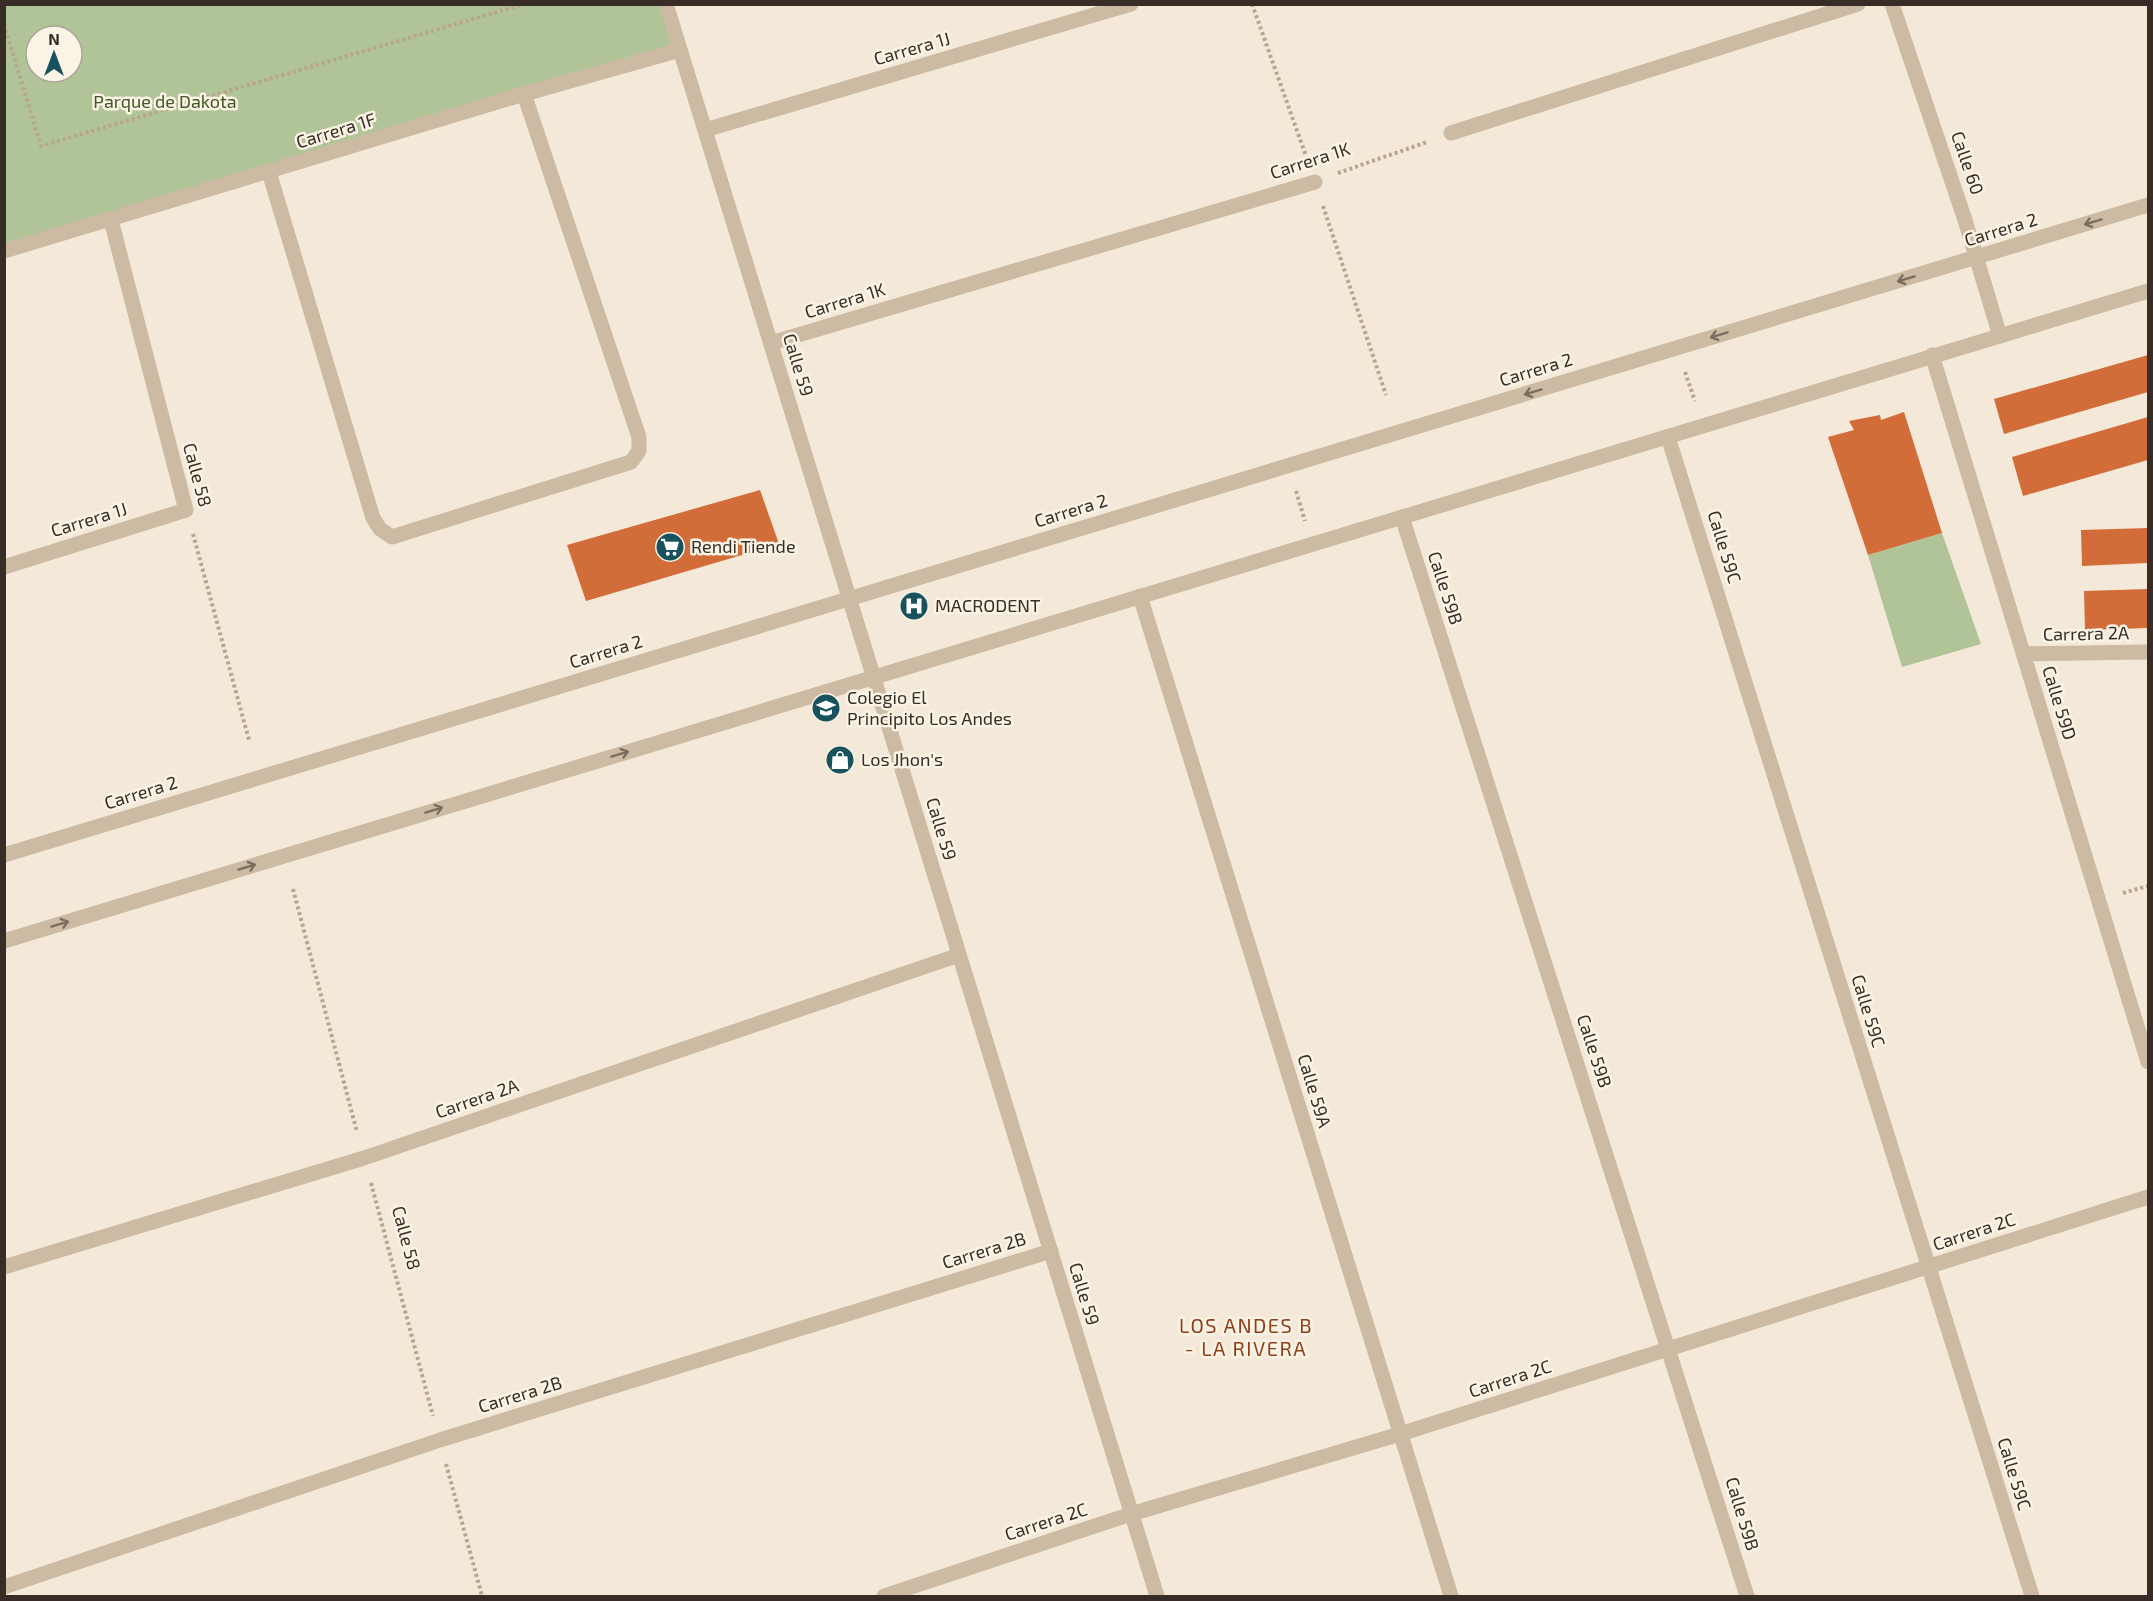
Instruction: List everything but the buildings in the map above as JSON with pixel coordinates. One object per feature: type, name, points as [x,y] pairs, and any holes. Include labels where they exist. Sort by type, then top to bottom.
[{"type":"street","name":"Calle 59","points":[[666,4],[1157,1596]]},
{"type":"street","name":"Carrera 1J","points":[[705,130],[1131,4]]},
{"type":"street","points":[[1452,133],[1858,4]]},
{"type":"street","name":"Calle 60","points":[[1892,4],[1977,257],[2000,336]]},
{"type":"street","name":"Carrera 1F","points":[[4,251],[524,94],[680,50]]},
{"type":"street","points":[[269,172],[373,518],[380,529],[392,537],[403,534],[631,462],[639,451],[639,437],[524,94]]},
{"type":"street","name":"Carrera 1K","points":[[771,343],[1315,182]]},
{"type":"street","name":"Carrera 2","points":[[4,855],[2148,206]]},
{"type":"street","name":"Calle 58","points":[[111,220],[186,510]]},
{"type":"street","points":[[4,940],[2148,291]]},
{"type":"street","name":"Calle 59D","points":[[1932,355],[2148,1062]]},
{"type":"street","name":"Calle 59C","points":[[1668,436],[2032,1596]]},
{"type":"street","name":"Carrera 1J","points":[[4,567],[186,510]]},
{"type":"street","name":"Calle 59B","points":[[1402,517],[1747,1596]]},
{"type":"street","name":"Calle 59A","points":[[1140,596],[1450,1596]]},
{"type":"street","name":"Carrera 2A","points":[[2023,654],[2148,652]]},
{"type":"street","name":"Carrera 2A","points":[[4,1268],[364,1158],[959,956]]},
{"type":"street","name":"Carrera 2C","points":[[884,1596],[1131,1514],[1400,1434],[2148,1197]]},
{"type":"street","name":"Carrera 2B","points":[[4,1587],[440,1440],[1051,1251]]},
{"type":"path","points":[[4,24],[40,146],[524,4]]},
{"type":"path","name":"Carrera 1K","points":[[1315,182],[1452,133]]},
{"type":"path","name":"Calle 58","points":[[186,510],[249,740]]},
{"type":"path","name":"Calle 58","points":[[293,889],[482,1596]]},
{"type":"green space","name":"Parque de Dakota","points":[[5,5],[666,5],[680,50],[5,251]]},
{"type":"green space","points":[[1942,533],[1981,644],[1902,667],[1868,555]]},
{"type":"place","name":"Rendi Tiende","points":[[670,547]]},
{"type":"place","name":"MACRODENT","points":[[914,606]]},
{"type":"place","name":"Colegio El Principito Los Andes","points":[[826,708]]},
{"type":"place","name":"Los Jhon's","points":[[840,760]]},
{"type":"district","name":"LOS ANDES B - LA RIVERA","points":[[1246,1338]]}]
